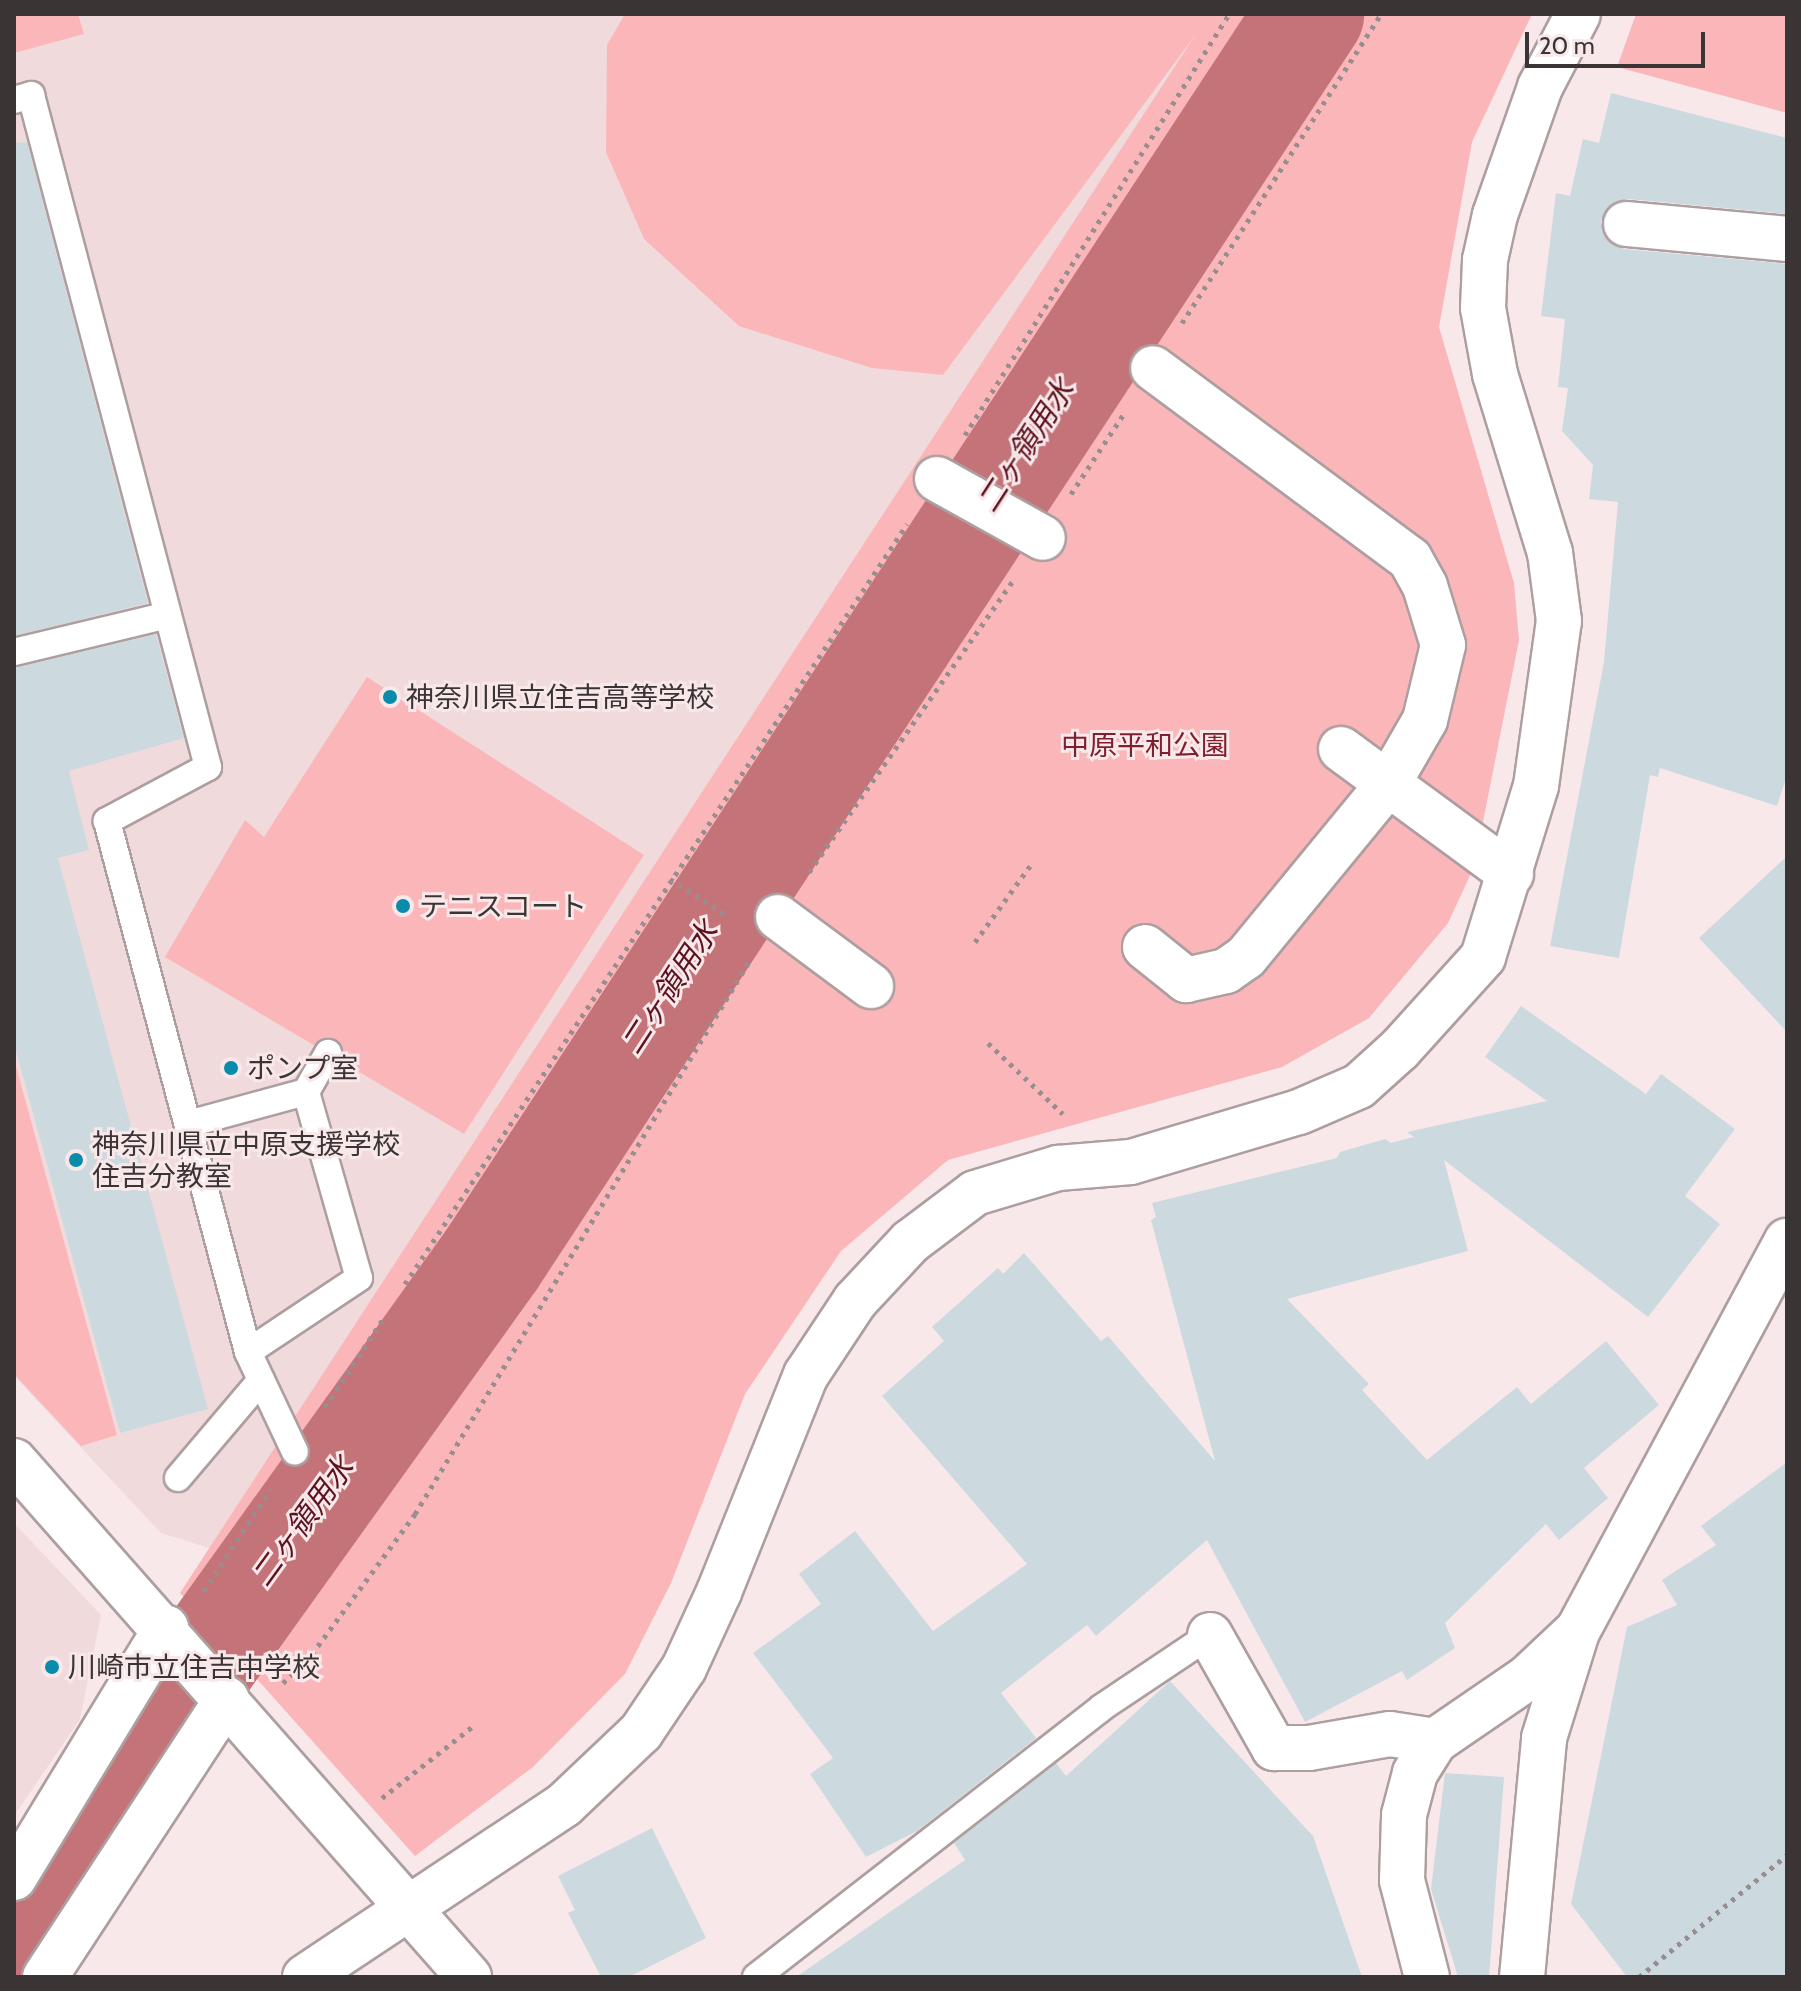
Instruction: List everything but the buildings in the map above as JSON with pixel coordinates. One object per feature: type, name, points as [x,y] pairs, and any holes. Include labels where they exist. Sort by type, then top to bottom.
[{"type":"street","points":[[305,1977],[565,1804],[641,1732],[684,1668],[806,1375],[855,1301],[910,1242],[975,1193],[1058,1168],[1115,1164],[1299,1112],[1359,1086],[1400,1049],[1483,957],[1536,786],[1559,621],[1550,553],[1495,374],[1483,308],[1485,260],[1495,215],[1540,87],[1578,14]]},
{"type":"street","points":[[1626,224],[1787,239]]},
{"type":"street","points":[[1145,947],[1186,980],[1226,971],[1246,957],[1388,784],[1425,720],[1440,671],[1443,645],[1425,586],[1410,559],[1381,533],[1153,368]]},
{"type":"street","points":[[937,479],[1043,538]]},
{"type":"street","points":[[1341,749],[1511,874]]},
{"type":"street","points":[[771,928],[871,986]]},
{"type":"street","points":[[1522,1977],[1544,1738],[1577,1632],[1787,1241]]},
{"type":"street","points":[[14,1461],[171,1633],[469,1977]]},
{"type":"street","points":[[1427,1977],[1403,1867],[1408,1801],[1415,1773],[1435,1741],[1527,1678],[1577,1632]]},
{"type":"street","points":[[14,1878],[171,1633]]},
{"type":"street","points":[[1210,1635],[1274,1748],[1309,1748],[1390,1734],[1435,1741]]},
{"type":"street","points":[[45,1977],[224,1694]]},
{"type":"lane","points":[[14,100],[31,95],[208,767],[107,821],[248,1352],[295,1452]]},
{"type":"lane","points":[[14,652],[168,615]]},
{"type":"lane","points":[[248,1352],[359,1278],[306,1092],[328,1053]]},
{"type":"lane","points":[[188,1124],[306,1092]]},
{"type":"lane","points":[[178,1478],[261,1380]]},
{"type":"lane","points":[[756,1977],[1101,1708],[1210,1635]]},
{"type":"path","points":[[400,1292],[937,479],[1229,14]]},
{"type":"path","points":[[273,1692],[306,1662],[415,1514],[771,928],[1043,538],[1381,14]]},
{"type":"path","points":[[975,942],[1030,866]]},
{"type":"path","points":[[670,879],[771,928]]},
{"type":"path","points":[[988,1043],[1115,1164]]},
{"type":"path","points":[[171,1633],[199,1599],[391,1306]]},
{"type":"path","points":[[342,1830],[472,1727]]},
{"type":"path","points":[[1639,1977],[1787,1855]]},
{"type":"shaded area","name":"神奈川県立住吉高等学校","points":[[14,14],[1207,18],[212,1549],[161,1533],[14,1376]]},
{"type":"shaded area","name":"川崎市立住吉中学校","points":[[14,1523],[101,1615],[80,1719],[14,1816]]},
{"type":"green space","points":[[14,14],[78,14],[84,34],[14,53]]},
{"type":"green space","name":"中原平和公園","points":[[625,14],[1532,14],[1472,142],[1439,327],[1514,583],[1519,640],[1474,867],[1448,923],[1369,1018],[1282,1067],[948,1160],[841,1251],[745,1394],[671,1583],[625,1674],[533,1767],[415,1856],[180,1593],[1196,34],[943,375],[872,368],[739,326],[644,239],[606,152],[607,45]]},
{"type":"green space","points":[[1636,14],[1787,14],[1787,113],[1617,67]]},
{"type":"green space","name":"テニスコート","points":[[367,677],[644,855],[464,1134],[165,957],[245,820],[264,837]]},
{"type":"green space","points":[[14,1059],[117,1435],[81,1446],[14,1374]]},
{"type":"waterway","name":"二ヶ領用水","points":[[14,1950],[129,1765],[492,1259],[1310,14]]},
{"type":"place","name":"神奈川県立住吉高等学校","points":[[390,697]]},
{"type":"place","name":"テニスコート","points":[[403,906]]},
{"type":"place","name":"ポンプ室","points":[[231,1068]]},
{"type":"place","name":"神奈川県立中原支援学校 住吉分教室","points":[[76,1160]]},
{"type":"place","name":"川崎市立住吉中学校","points":[[52,1667]]}]
